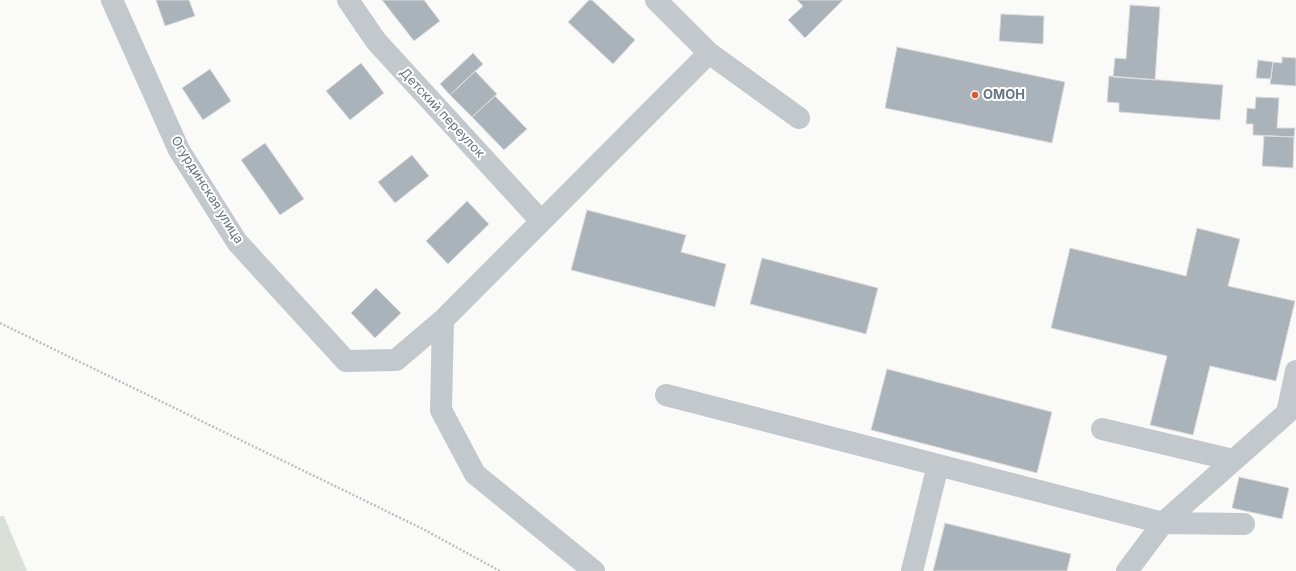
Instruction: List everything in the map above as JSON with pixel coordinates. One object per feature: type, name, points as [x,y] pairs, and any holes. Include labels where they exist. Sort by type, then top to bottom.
[{"type":"street","name":"Огурдинская улица","points":[[112,0],[179,150],[238,242],[346,361],[396,360],[443,320],[709,53]]},
{"type":"street","name":"Детский переулок","points":[[348,0],[376,41],[541,221]]},
{"type":"street","points":[[656,0],[709,53],[799,118]]},
{"type":"street","points":[[443,320],[440,410],[475,474],[594,571]]},
{"type":"street","points":[[1127,571],[1163,523],[1287,413],[1296,370]]},
{"type":"street","points":[[666,395],[1163,523],[1244,524]]},
{"type":"street","points":[[1102,429],[1234,460]]},
{"type":"street","points":[[912,571],[938,465]]},
{"type":"path","points":[[0,323],[421,528],[500,571]]},
{"type":"shaded area","points":[[0,516],[4,516],[27,571],[0,571]]},
{"type":"building","points":[[156,0],[189,0],[195,16],[165,26]]},
{"type":"building","points":[[382,0],[424,0],[440,21],[414,41]]},
{"type":"building","points":[[589,0],[592,0],[635,40],[613,64],[568,22]]},
{"type":"building","points":[[797,0],[843,0],[805,38],[788,20],[803,6]]},
{"type":"building","points":[[1130,5],[1160,7],[1155,80],[1113,77],[1115,58],[1126,59]]},
{"type":"building","points":[[1001,14],[1044,16],[1043,44],[999,41]]},
{"type":"building","name":"ОМОН","points":[[897,47],[1065,82],[1052,143],[885,108]]},
{"type":"building","points":[[473,53],[483,64],[450,95],[440,84]]},
{"type":"building","points":[[1282,57],[1296,58],[1296,86],[1270,84],[1273,62],[1282,63]]},
{"type":"building","points":[[1258,60],[1273,62],[1271,79],[1256,78]]},
{"type":"building","points":[[361,63],[384,93],[350,120],[326,91]]},
{"type":"building","points":[[210,69],[231,101],[203,120],[182,88]]},
{"type":"building","points":[[475,71],[497,94],[472,117],[450,95]]},
{"type":"building","points":[[1109,76],[1223,85],[1220,120],[1119,112],[1119,103],[1107,102]]},
{"type":"building","points":[[495,96],[527,129],[504,150],[472,117]]},
{"type":"building","points":[[1256,97],[1279,98],[1277,128],[1295,128],[1294,137],[1253,135],[1253,124],[1246,124],[1247,108],[1255,109]]},
{"type":"building","points":[[1264,136],[1294,137],[1293,168],[1262,166]]},
{"type":"building","points":[[265,143],[304,199],[280,215],[241,160]]},
{"type":"building","points":[[412,155],[429,176],[395,203],[378,182]]},
{"type":"building","points":[[467,201],[489,224],[448,264],[426,241]]},
{"type":"building","points":[[587,210],[686,235],[681,252],[726,264],[715,307],[571,270]]},
{"type":"building","points":[[1197,228],[1240,239],[1228,286],[1295,301],[1276,381],[1210,366],[1193,435],[1150,425],[1167,356],[1051,328],[1070,248],[1186,276]]},
{"type":"building","points":[[762,258],[878,288],[866,334],[750,304]]},
{"type":"building","points":[[376,288],[401,313],[375,338],[351,313]]},
{"type":"building","points":[[887,369],[1052,412],[1037,473],[871,430]]},
{"type":"building","points":[[1239,477],[1289,488],[1282,519],[1232,508]]},
{"type":"building","points":[[945,523],[1071,554],[1067,571],[933,571]]},
{"type":"place","name":"ОМОН","points":[[975,95]]}]
